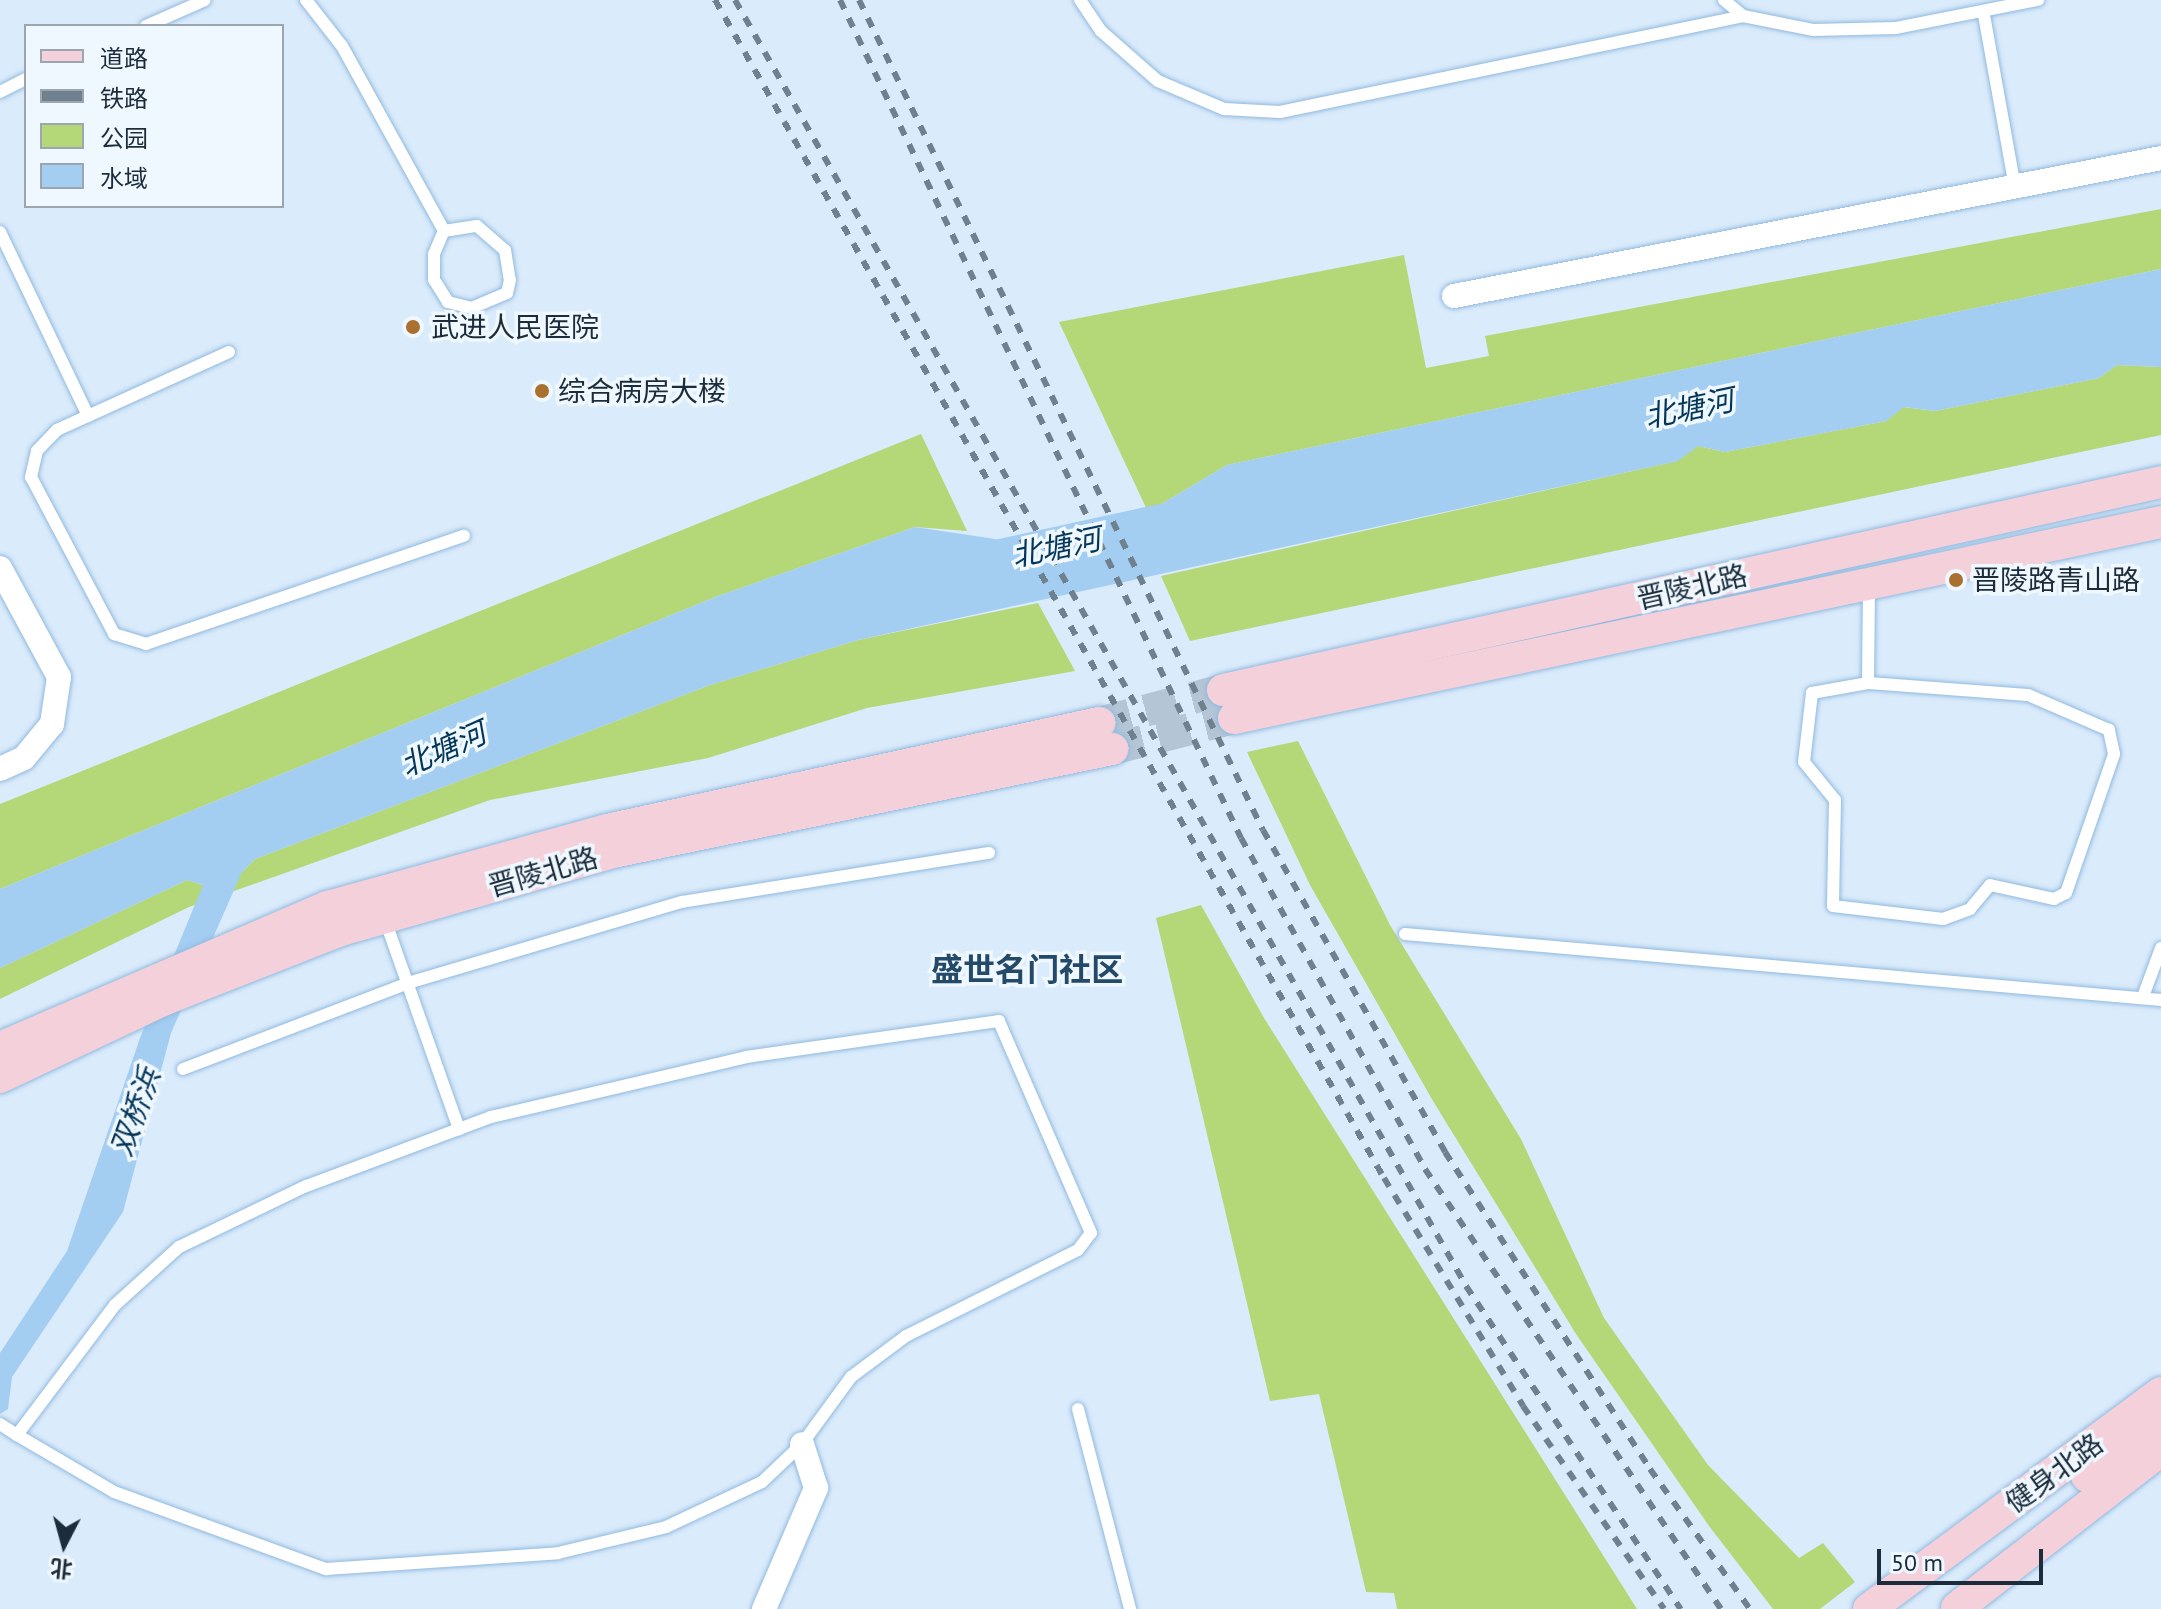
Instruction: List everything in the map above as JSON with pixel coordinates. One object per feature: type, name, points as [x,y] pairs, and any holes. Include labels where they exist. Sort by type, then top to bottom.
[{"type":"main road","points":[[2121,491],[2161,468]]},
{"type":"main road","name":"晋陵北路","points":[[2161,482],[1228,704],[1869,586],[2161,522]]},
{"type":"main road","name":"晋陵北路","points":[[0,1048],[165,985],[221,977],[384,917],[613,852],[1106,736],[607,830],[328,907],[240,942],[165,985],[0,1077]]},
{"type":"main road","name":"健身北路","points":[[1869,1609],[2161,1393]]},
{"type":"main road","name":"健身北路","points":[[1903,1609],[2161,1422]]},
{"type":"main road","points":[[1958,1608],[2161,1450]]},
{"type":"street","points":[[1454,296],[2161,158]]},
{"type":"street","points":[[0,568],[59,677],[52,724],[24,758],[0,769]]},
{"type":"street","points":[[764,1609],[816,1488],[802,1444]]},
{"type":"lane","points":[[151,24],[205,0]]},
{"type":"lane","points":[[306,0],[342,46],[444,231],[434,280],[448,302],[472,308],[507,293],[505,250],[477,226],[444,231]]},
{"type":"lane","points":[[1080,0],[1101,31],[1158,81],[1224,109],[1280,112],[1743,16],[1813,30],[1984,15],[2038,0]]},
{"type":"lane","points":[[1724,0],[1743,16]]},
{"type":"lane","points":[[1984,15],[2015,187]]},
{"type":"lane","points":[[0,92],[24,80]]},
{"type":"lane","points":[[0,232],[88,416]]},
{"type":"lane","points":[[229,352],[88,416],[37,451],[31,477],[114,634],[146,644],[464,536]]},
{"type":"lane","points":[[1868,683],[1869,586]]},
{"type":"lane","points":[[1868,683],[2028,695],[2109,730],[2114,754],[2066,893],[2054,899],[1990,885],[1970,909],[1943,919],[1833,906],[1835,800],[1804,762],[1812,693],[1868,683]]},
{"type":"lane","points":[[183,1069],[408,983],[682,902],[989,853]]},
{"type":"lane","points":[[384,917],[459,1129]]},
{"type":"lane","points":[[1405,934],[2144,994],[2161,1000]]},
{"type":"lane","points":[[2144,994],[2161,948]]},
{"type":"lane","points":[[0,1424],[17,1435],[114,1492],[326,1569],[558,1553],[666,1527],[762,1482],[802,1444],[851,1377],[906,1336],[1078,1250],[1091,1233],[999,1021],[747,1057],[459,1129],[306,1186],[179,1247],[115,1305],[17,1435]]},
{"type":"lane","points":[[1078,1409],[1130,1609]]},
{"type":"green space","points":[[2161,209],[2161,269],[1227,465],[1148,512],[1059,322],[1404,255],[1426,368],[1489,356],[1485,336]]},
{"type":"green space","points":[[2117,365],[2161,367],[2161,435],[1190,641],[1161,576],[1677,461],[1698,446],[1725,452],[1886,421],[1903,407],[1935,411],[2099,378]]},
{"type":"green space","points":[[921,434],[967,531],[915,527],[718,596],[0,889],[0,804]]},
{"type":"green space","points":[[1038,603],[1075,671],[867,708],[708,758],[490,800],[189,907],[0,999],[0,968],[187,880],[203,885],[242,872],[255,859],[710,685],[858,640]]},
{"type":"green space","points":[[1298,741],[1390,925],[1521,1139],[1604,1318],[1708,1465],[1799,1558],[1823,1543],[1855,1582],[1820,1609],[1773,1609],[1709,1526],[1576,1334],[1433,1101],[1310,885],[1247,752]]},
{"type":"green space","points":[[1201,905],[1264,1018],[1637,1609],[1397,1609],[1394,1593],[1366,1592],[1319,1394],[1270,1401],[1156,918]]},
{"type":"water","name":"双桥浜","points":[[2161,269],[2161,367],[2117,365],[2099,378],[1935,411],[1904,407],[1886,421],[1725,452],[1698,446],[1678,461],[858,640],[710,685],[255,859],[242,872],[171,1033],[123,1212],[12,1377],[8,1409],[0,1414],[0,1353],[67,1251],[140,1038],[203,885],[187,880],[0,968],[0,889],[718,596],[915,527],[1081,552],[1227,465]]},
{"type":"waterway","name":"北塘河","points":[[1001,559],[1161,524]]},
{"type":"tunnel","points":[[1099,723],[1223,690]]},
{"type":"tunnel","points":[[1112,749],[1234,718]]},
{"type":"railway","points":[[715,0],[1384,1178],[1523,1406],[1664,1609]]},
{"type":"railway","points":[[735,0],[1466,1286],[1681,1609]]},
{"type":"railway","points":[[840,0],[1241,838],[1425,1169],[1721,1609]]},
{"type":"railway","points":[[859,0],[1263,830],[1445,1152],[1650,1469],[1750,1609]]},
{"type":"place","name":"武进人民医院","points":[[413,327]]},
{"type":"place","name":"综合病房大楼","points":[[542,391]]},
{"type":"place","name":"晋陵路青山路","points":[[1956,580]]},
{"type":"district","name":"盛世名门社区","points":[[1027,969]]}]
